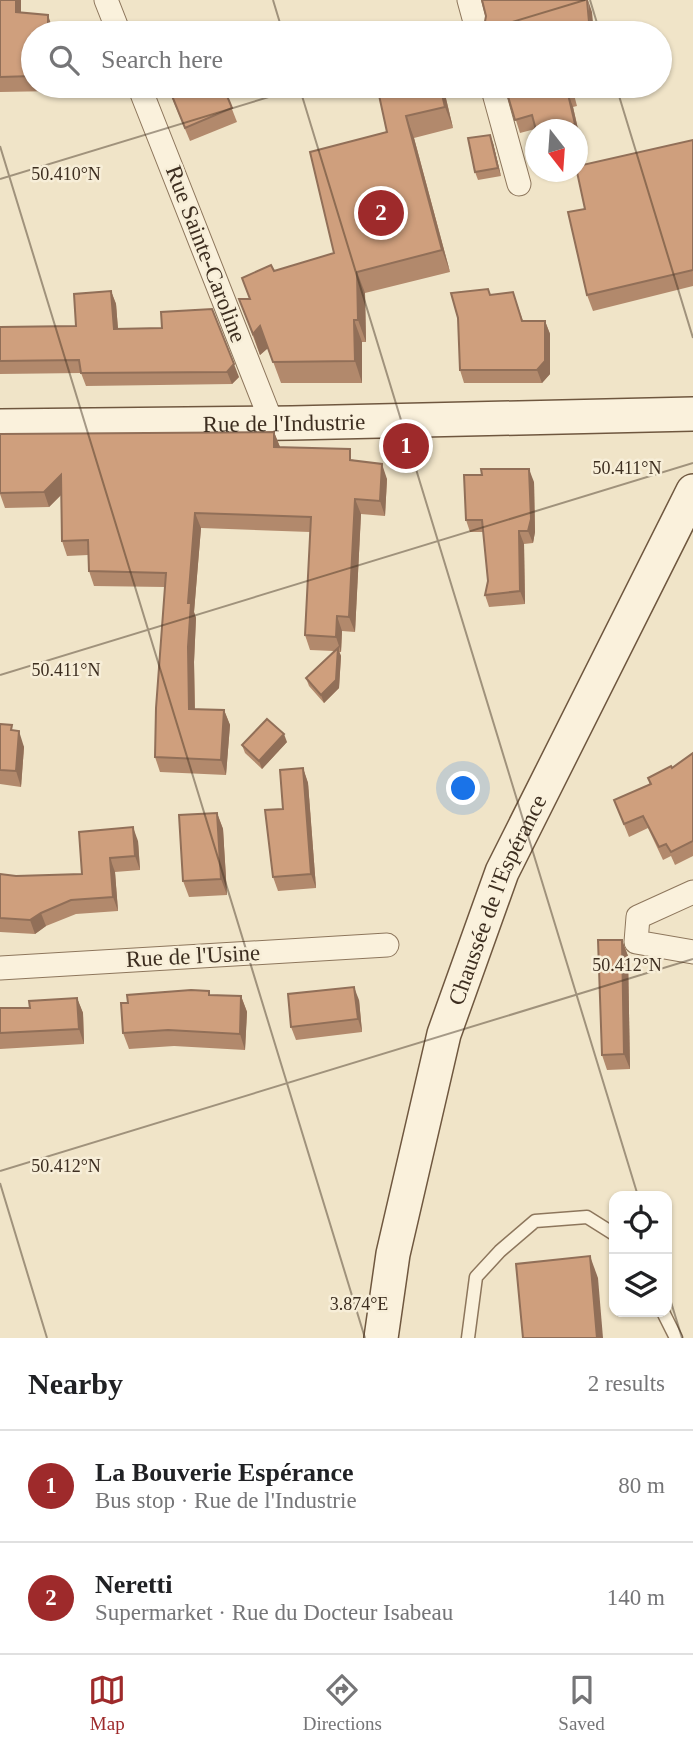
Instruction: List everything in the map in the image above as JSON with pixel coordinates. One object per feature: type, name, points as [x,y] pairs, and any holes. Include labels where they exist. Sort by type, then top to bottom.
[{"type":"main road","name":"Rue de l'Industrie","points":[[0,426],[693,414]]},
{"type":"main road","name":"Chaussée de l'Espérance","points":[[381,1338],[393,1254],[444,1034],[502,872],[693,491]]},
{"type":"street","points":[[106,0],[114,21]]},
{"type":"street","points":[[468,0],[474,21]]},
{"type":"street","name":"Rue Sainte-Caroline","points":[[144,98],[272,423]]},
{"type":"street","points":[[495,98],[519,184]]},
{"type":"street","points":[[693,892],[638,917],[636,942],[693,952]]},
{"type":"street","name":"Rue de l'Usine","points":[[0,968],[387,945]]},
{"type":"lane","points":[[468,1338],[476,1277],[500,1251],[535,1221],[587,1217],[609,1231]]},
{"type":"lane","points":[[666,1317],[676,1338]]},
{"type":"building","points":[[0,0],[16,0],[16,12],[48,15],[48,21],[21,21],[21,76],[0,77]]},
{"type":"building","points":[[482,0],[587,0],[589,21],[485,21]]},
{"type":"building","points":[[173,98],[228,98],[232,108],[185,128]]},
{"type":"building","points":[[380,98],[443,98],[445,107],[406,116],[442,250],[357,272],[355,361],[273,362],[260,326],[253,334],[239,299],[250,299],[242,278],[271,265],[274,271],[334,253],[310,152],[387,132]]},
{"type":"building","points":[[509,98],[569,98],[574,119],[533,119],[532,115],[515,120]]},
{"type":"building","points":[[490,135],[498,168],[475,172],[468,138]]},
{"type":"building","points":[[693,140],[693,270],[587,295],[568,212],[585,209],[579,182],[588,182],[588,164]]},
{"type":"building","points":[[488,289],[490,295],[513,292],[522,321],[545,321],[545,361],[537,370],[460,370],[458,318],[451,293]]},
{"type":"building","points":[[111,291],[114,329],[162,328],[161,312],[212,309],[234,364],[227,372],[81,373],[79,360],[0,361],[0,327],[76,326],[74,294]]},
{"type":"building","points":[[274,432],[274,447],[350,449],[350,460],[382,464],[380,501],[355,499],[349,617],[337,616],[336,637],[305,635],[311,517],[195,513],[188,603],[191,603],[188,647],[189,709],[224,710],[221,760],[155,757],[166,573],[89,571],[88,540],[62,541],[61,475],[44,492],[0,493],[0,434]]},
{"type":"building","points":[[481,469],[529,469],[531,519],[528,531],[519,531],[520,591],[485,595],[488,581],[482,520],[466,520],[464,475],[482,475]]},
{"type":"building","points":[[338,648],[336,680],[321,695],[306,678]]},
{"type":"building","points":[[267,719],[284,734],[259,761],[242,745]]},
{"type":"building","points":[[0,724],[12,725],[11,730],[19,731],[16,771],[0,770]]},
{"type":"building","points":[[693,753],[693,841],[671,852],[666,844],[659,847],[643,816],[624,824],[614,800],[651,784],[648,778],[671,766],[672,768]]},
{"type":"building","points":[[303,768],[311,874],[273,877],[265,810],[283,809],[280,770]]},
{"type":"building","points":[[217,813],[221,879],[183,881],[179,815]]},
{"type":"building","points":[[133,827],[135,856],[110,858],[113,897],[71,900],[30,920],[0,918],[0,874],[82,874],[79,832]]},
{"type":"building","points":[[598,940],[622,940],[624,1054],[602,1055]]},
{"type":"building","points":[[354,987],[358,1019],[291,1027],[288,994]]},
{"type":"building","points":[[209,991],[209,995],[241,996],[240,1034],[168,1030],[123,1033],[121,1003],[128,1003],[127,995]]},
{"type":"building","points":[[77,998],[79,1029],[0,1033],[0,1008],[30,1008],[29,1001]]},
{"type":"building","points":[[590,1256],[597,1338],[523,1338],[516,1264]]},
{"type":"place","name":"Neretti","points":[[381,213]]},
{"type":"place","name":"La Bouverie Espérance","points":[[406,446]]}]
